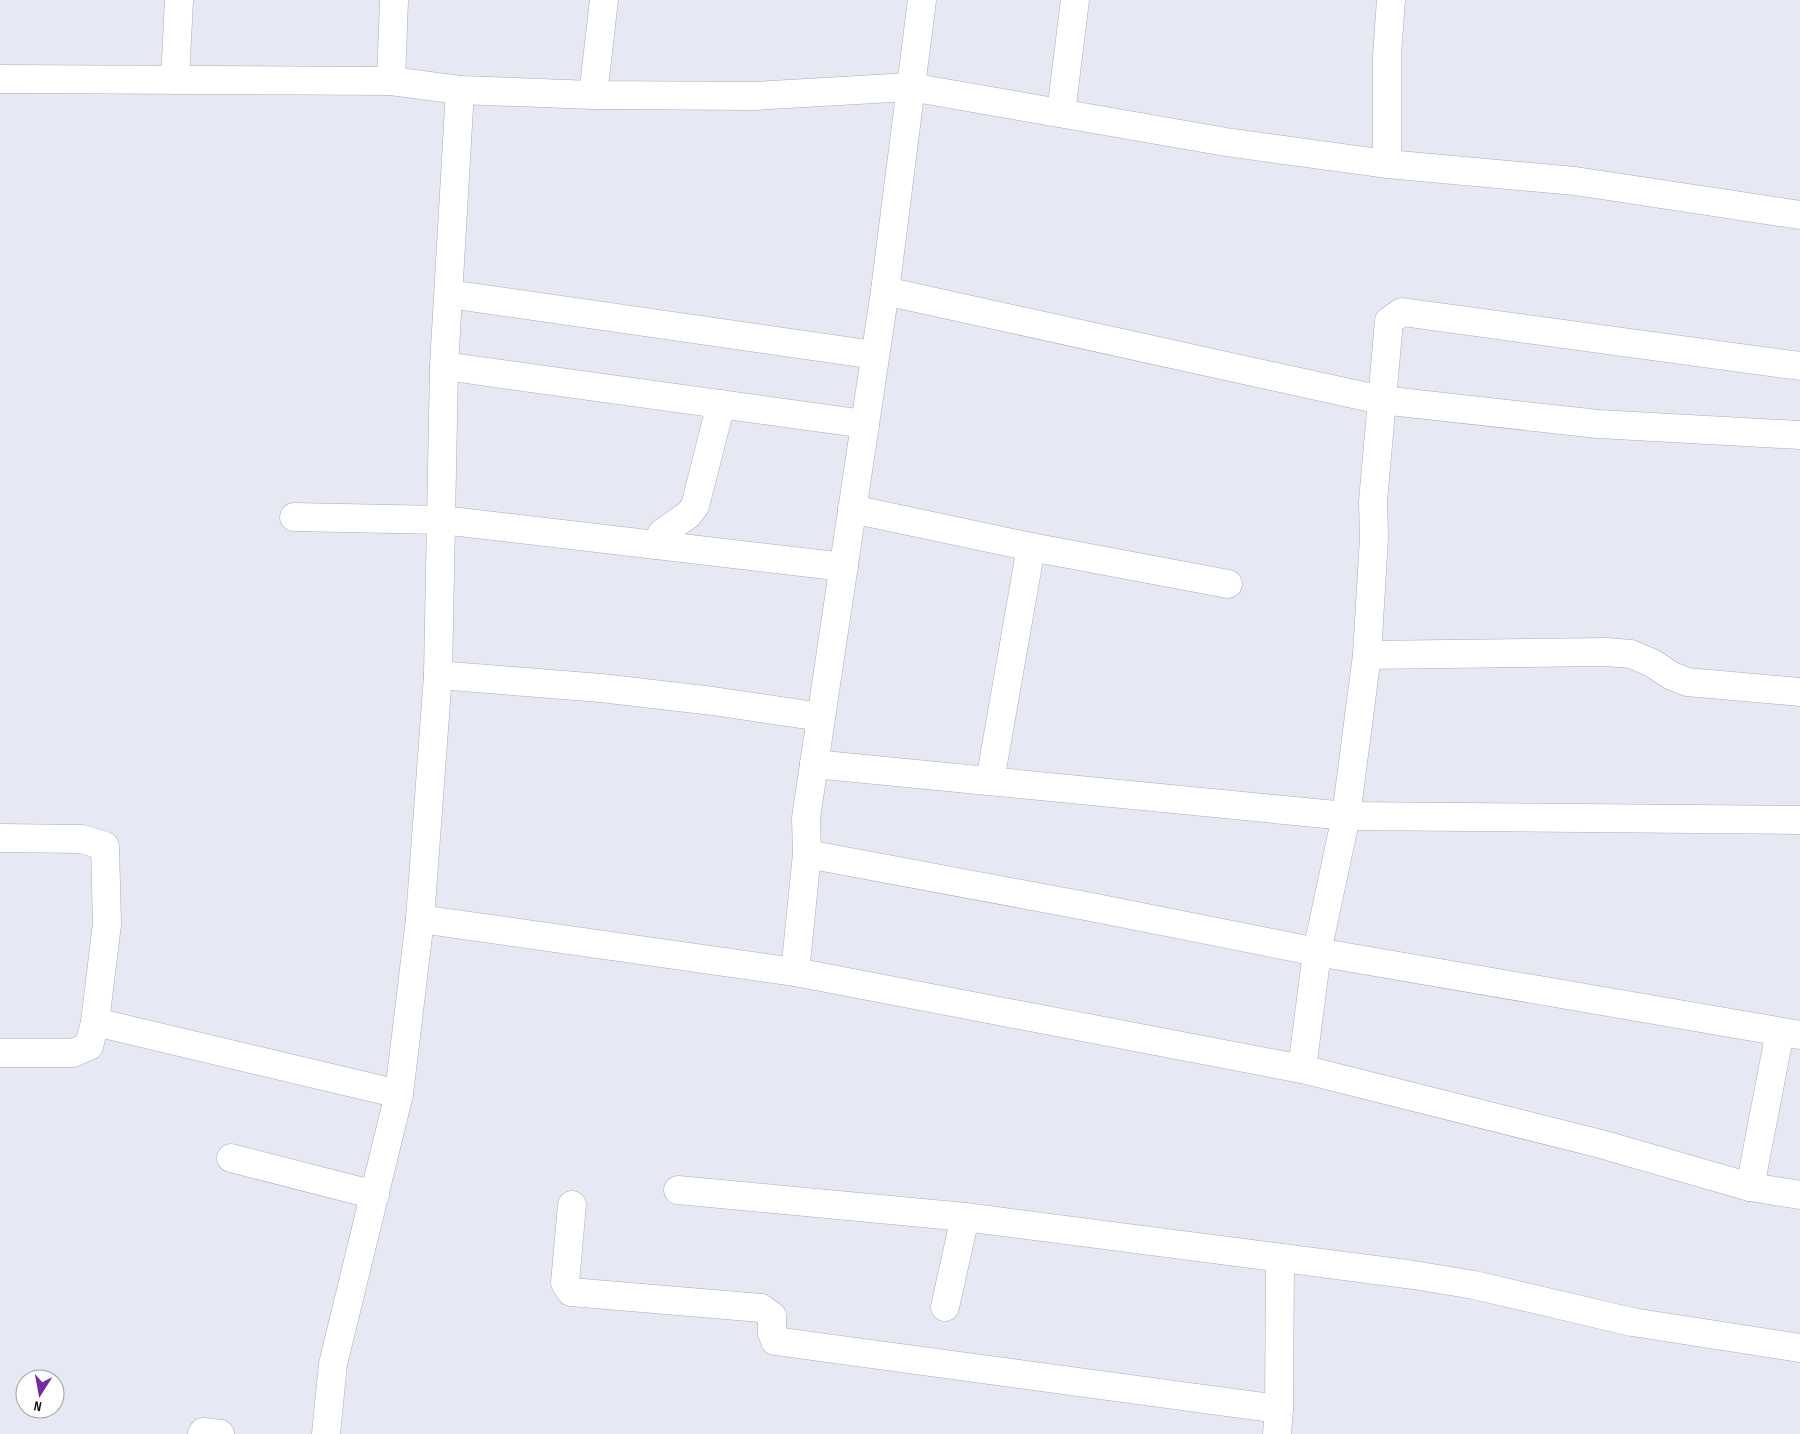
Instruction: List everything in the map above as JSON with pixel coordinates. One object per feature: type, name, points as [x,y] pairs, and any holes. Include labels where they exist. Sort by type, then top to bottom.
[{"type":"street","points":[[175,80],[179,0]]},
{"type":"street","points":[[391,81],[394,0]]},
{"type":"street","points":[[593,95],[604,0]]},
{"type":"street","points":[[795,972],[808,854],[806,818],[876,355],[922,0]]},
{"type":"street","points":[[1061,113],[1075,0]]},
{"type":"street","points":[[1387,164],[1387,55],[1391,0]]},
{"type":"street","points":[[0,80],[391,81],[460,90],[593,95],[755,96],[910,87],[1226,142],[1387,164],[1575,181],[1800,215]]},
{"type":"street","points":[[326,1434],[333,1364],[399,1094],[420,919],[438,675],[444,366],[460,90]]},
{"type":"street","points":[[885,291],[1381,400],[1598,424],[1800,435]]},
{"type":"street","points":[[449,294],[876,355]]},
{"type":"street","points":[[1302,1069],[1317,952],[1346,816],[1368,655],[1374,537],[1373,501],[1389,321],[1402,312],[1800,366]]},
{"type":"street","points":[[444,366],[865,424]]},
{"type":"street","points":[[657,545],[662,533],[688,515],[695,506],[721,404]]},
{"type":"street","points":[[852,509],[1031,547],[1228,584]]},
{"type":"street","points":[[294,517],[442,520],[844,567]]},
{"type":"street","points":[[990,781],[1031,547]]},
{"type":"street","points":[[1368,655],[1605,652],[1631,654],[1687,682],[1800,692]]},
{"type":"street","points":[[438,675],[610,689],[712,701],[821,717]]},
{"type":"street","points":[[814,764],[1346,816],[1800,820]]},
{"type":"street","points":[[0,838],[82,838],[105,846],[107,924],[95,1022],[90,1046],[73,1053],[0,1053]]},
{"type":"street","points":[[808,854],[1317,952],[1790,1033],[1750,1187]]},
{"type":"street","points":[[420,919],[795,972],[1302,1069],[1601,1144],[1750,1187],[1800,1195]]},
{"type":"street","points":[[95,1022],[399,1094]]},
{"type":"street","points":[[231,1158],[375,1195]]},
{"type":"street","points":[[678,1190],[965,1217],[1474,1285],[1632,1322],[1800,1348]]},
{"type":"street","points":[[572,1205],[565,1283],[571,1292],[761,1308],[772,1316],[772,1333],[775,1341],[1278,1422],[1280,1258]]},
{"type":"street","points":[[945,1307],[965,1217]]},
{"type":"street","points":[[202,1434],[204,1432],[220,1434]]}]
